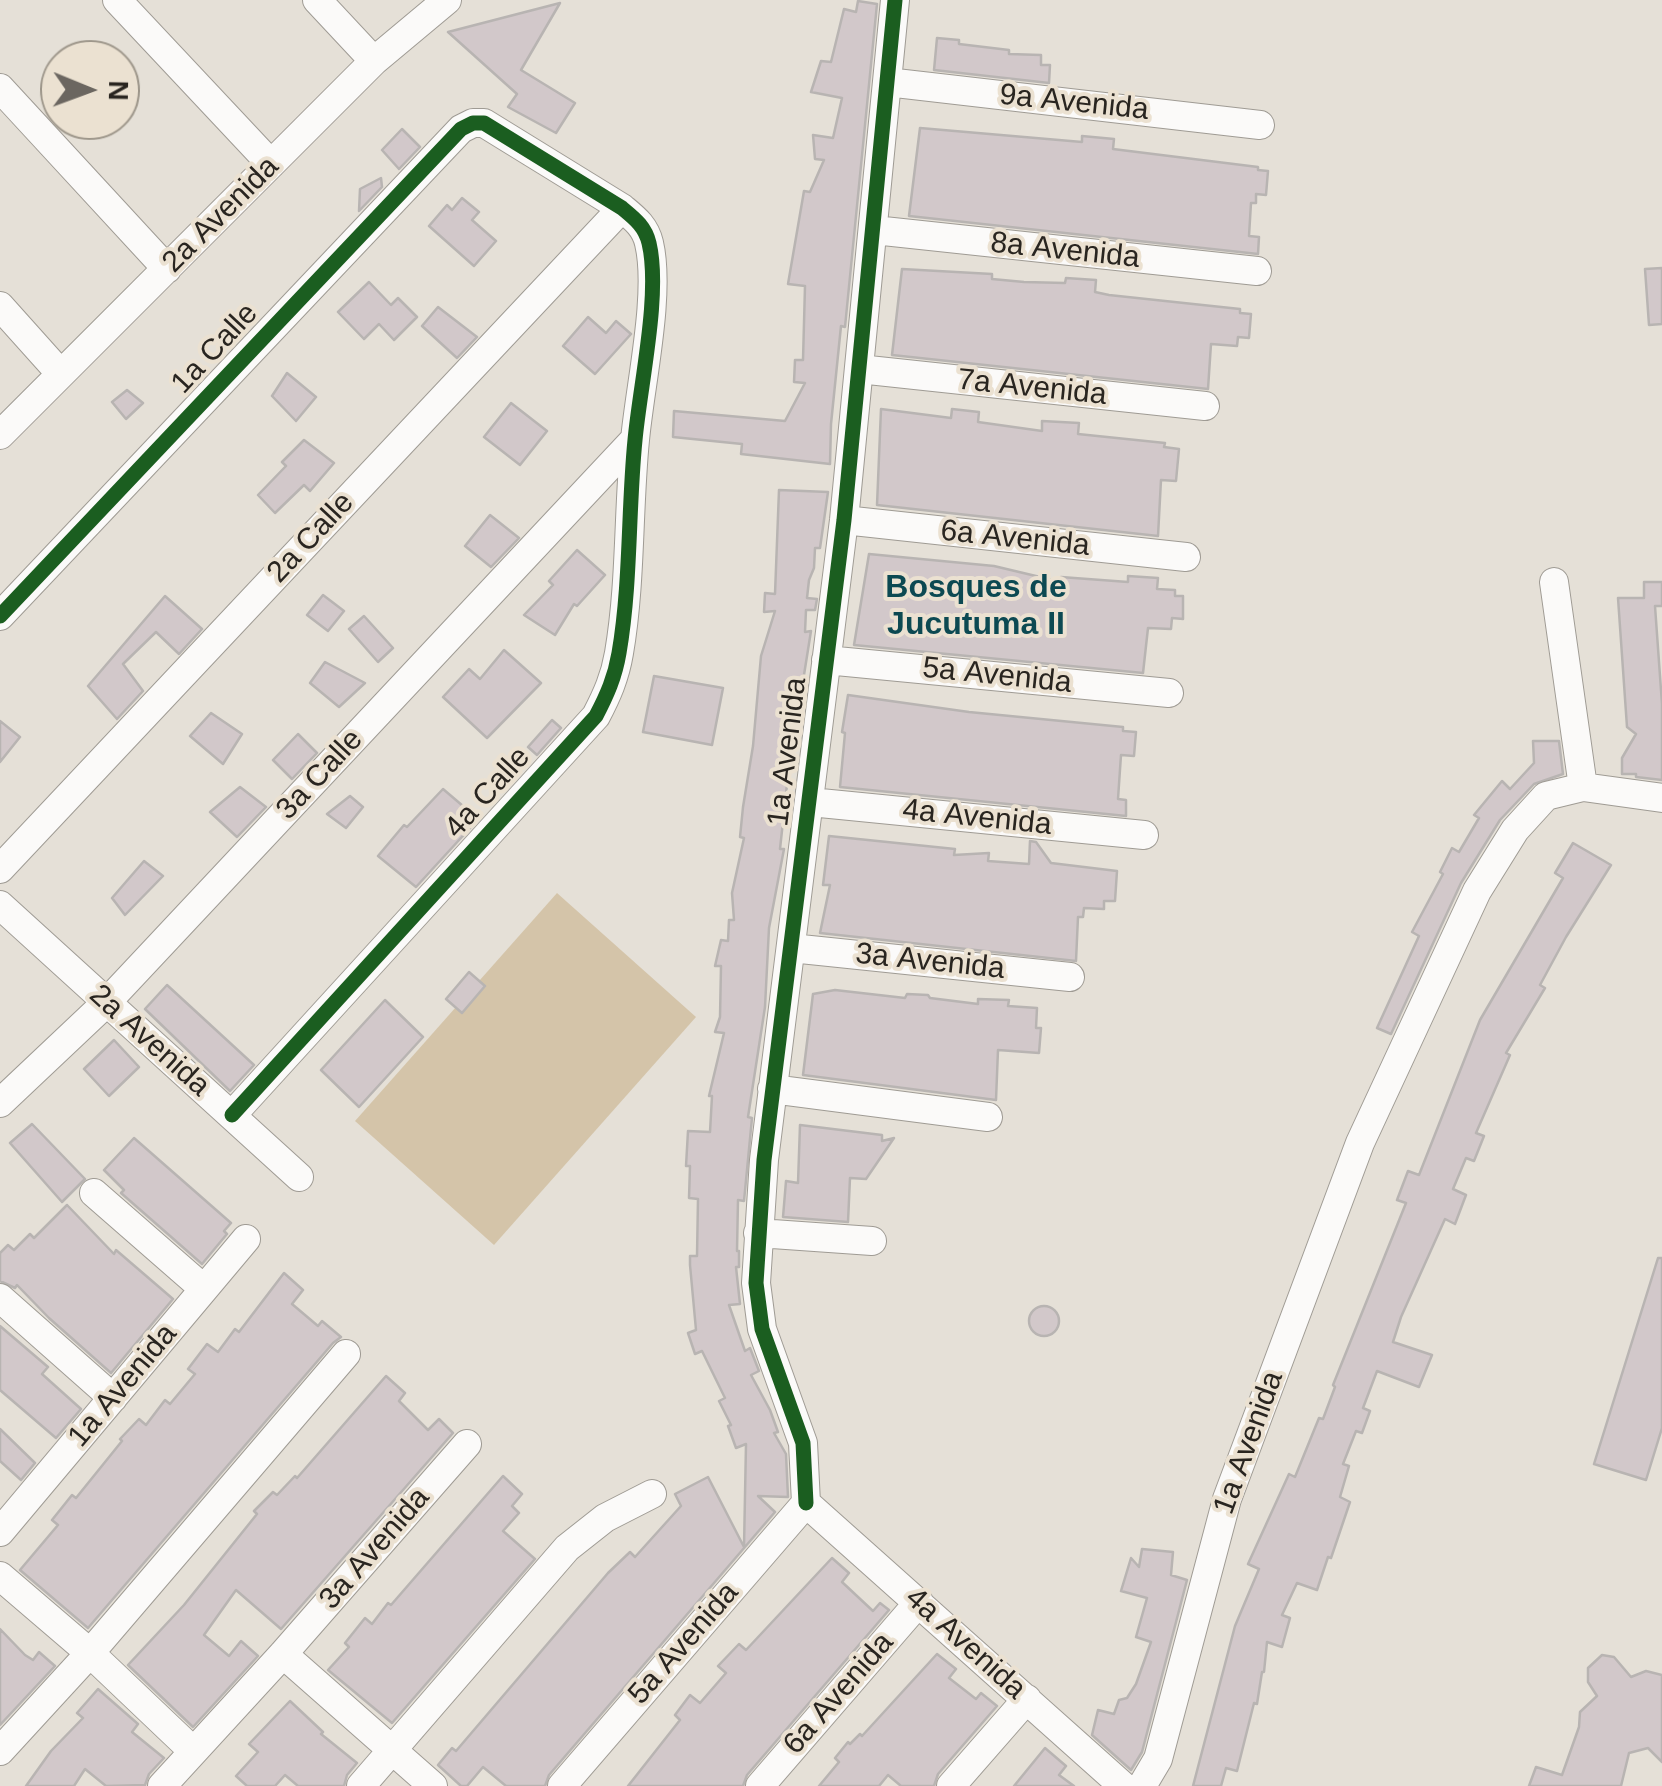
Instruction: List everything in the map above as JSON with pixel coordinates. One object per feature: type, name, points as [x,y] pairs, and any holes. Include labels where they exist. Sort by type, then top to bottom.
[{"type":"street","points":[[117,0],[272,164]]},
{"type":"street","points":[[317,0],[374,61]]},
{"type":"street","name":"2a Avenida","points":[[0,435],[374,61],[447,0]]},
{"type":"street","name":"1a Avenida","points":[[806,1502],[804,1443],[762,1329],[756,1283],[758,1234],[772,1089],[844,520],[895,0]]},
{"type":"street","name":"9a Avenida","points":[[887,82],[1260,125]]},
{"type":"street","points":[[0,88],[168,268]]},
{"type":"street","name":"1a Calle","points":[[0,616],[461,129],[484,123],[622,208]]},
{"type":"street","points":[[622,208],[640,223],[649,240],[652,267],[634,440]]},
{"type":"street","name":"2a Calle","points":[[0,869],[622,208]]},
{"type":"street","name":"8a Avenida","points":[[874,230],[1258,272]]},
{"type":"street","points":[[0,306],[60,373]]},
{"type":"street","name":"7a Avenida","points":[[859,369],[1206,406]]},
{"type":"street","name":"3a Calle","points":[[0,1103],[107,1002],[634,440]]},
{"type":"street","name":"4a Calle","points":[[232,1116],[596,716],[612,687],[620,649],[634,440]]},
{"type":"street","name":"6a Avenida","points":[[844,520],[1186,557]]},
{"type":"street","points":[[1554,582],[1582,786],[1662,798]]},
{"type":"street","name":"5a Avenida","points":[[826,660],[1168,693]]},
{"type":"street","name":"1a Avenida","points":[[1142,1786],[1158,1759],[1226,1499],[1360,1142],[1476,892],[1505,845],[1546,796],[1582,786]]},
{"type":"street","name":"4a Avenida","points":[[810,802],[1144,835]]},
{"type":"street","name":"2a Avenida","points":[[0,905],[299,1177]]},
{"type":"street","name":"3a Avenida","points":[[791,948],[1070,977]]},
{"type":"street","points":[[772,1089],[988,1117]]},
{"type":"street","points":[[94,1193],[204,1289]]},
{"type":"street","points":[[758,1234],[872,1241]]},
{"type":"street","name":"1a Avenida","points":[[0,1532],[10,1500],[113,1398],[246,1239]]},
{"type":"street","points":[[0,1298],[113,1398]]},
{"type":"street","points":[[0,1751],[90,1653],[346,1354]]},
{"type":"street","name":"3a Avenida","points":[[162,1786],[467,1444]]},
{"type":"street","points":[[361,1786],[567,1548],[605,1518],[652,1494]]},
{"type":"street","name":"5a Avenida","points":[[562,1786],[806,1502]]},
{"type":"street","name":"4a Avenida","points":[[806,1502],[1123,1786]]},
{"type":"street","points":[[0,1576],[90,1653],[192,1750]]},
{"type":"street","name":"6a Avenida","points":[[760,1786],[919,1602]]},
{"type":"street","points":[[283,1654],[434,1786]]},
{"type":"street","points":[[951,1786],[1027,1699]]},
{"type":"shaded area","points":[[557,893],[696,1017],[494,1245],[355,1121]]},
{"type":"building","points":[[858,1],[877,4],[845,327],[841,326],[830,464],[741,454],[742,444],[673,437],[674,411],[785,421],[805,383],[794,382],[795,360],[803,360],[805,286],[788,284],[804,191],[810,192],[824,160],[815,159],[813,135],[833,138],[842,98],[811,92],[821,61],[831,62],[844,9],[856,12]]},
{"type":"building","points":[[560,3],[521,70],[575,103],[556,133],[508,107],[517,94],[448,32]]},
{"type":"building","points":[[937,38],[1009,50],[1009,54],[1041,55],[1041,65],[1050,65],[1049,83],[934,70]]},
{"type":"building","points":[[920,128],[1082,142],[1082,136],[1114,139],[1113,149],[1258,167],[1268,171],[1266,195],[1256,194],[1256,203],[1251,203],[1249,236],[1259,237],[1258,254],[909,216]]},
{"type":"building","points":[[402,129],[420,147],[399,169],[382,150]]},
{"type":"building","points":[[381,178],[382,187],[359,211],[360,189]]},
{"type":"building","points":[[462,198],[479,212],[472,220],[496,241],[474,266],[429,226],[447,205],[452,210]]},
{"type":"building","points":[[1662,268],[1662,324],[1649,325],[1645,269]]},
{"type":"building","points":[[902,269],[992,274],[992,279],[1024,282],[1096,280],[1095,292],[1109,295],[1240,309],[1240,313],[1251,314],[1249,338],[1238,337],[1237,346],[1211,344],[1208,389],[892,355]]},
{"type":"building","points":[[369,282],[391,305],[398,298],[417,317],[394,340],[379,324],[364,339],[338,312]]},
{"type":"building","points":[[438,307],[477,337],[457,358],[422,326]]},
{"type":"building","points":[[588,317],[606,333],[616,321],[631,334],[595,374],[563,346]]},
{"type":"building","points":[[287,373],[316,397],[296,421],[272,396]]},
{"type":"building","points":[[127,390],[143,403],[126,419],[112,402]]},
{"type":"building","points":[[511,403],[547,431],[520,465],[484,437]]},
{"type":"building","points":[[881,409],[951,418],[952,409],[979,412],[978,422],[1042,431],[1042,421],[1079,423],[1078,434],[1165,443],[1164,447],[1179,449],[1176,481],[1161,480],[1158,536],[877,505]]},
{"type":"building","points":[[304,440],[334,463],[310,491],[304,485],[275,513],[258,495]]},
{"type":"building","points":[[779,490],[828,492],[820,548],[815,548],[809,580],[807,598],[817,599],[815,610],[806,610],[805,632],[811,631],[788,775],[780,849],[784,849],[769,928],[765,1007],[748,1117],[752,1118],[744,1201],[738,1200],[736,1267],[740,1304],[729,1305],[745,1351],[750,1348],[759,1371],[751,1375],[770,1410],[778,1432],[774,1433],[786,1454],[788,1497],[758,1496],[775,1512],[549,1775],[545,1786],[506,1786],[483,1767],[467,1786],[461,1786],[438,1765],[452,1748],[456,1751],[608,1573],[630,1552],[635,1557],[681,1506],[675,1494],[708,1477],[744,1547],[746,1444],[736,1448],[728,1426],[731,1425],[719,1401],[725,1398],[702,1351],[695,1354],[688,1333],[696,1330],[690,1256],[697,1256],[698,1199],[689,1198],[690,1166],[686,1166],[688,1131],[710,1132],[709,1096],[724,1033],[715,1032],[720,1017],[721,966],[715,966],[721,940],[728,941],[729,920],[734,920],[732,893],[744,838],[740,837],[761,656],[775,611],[764,612],[765,593],[775,594]]},
{"type":"building","points":[[490,515],[519,538],[491,567],[465,546]]},
{"type":"building","points":[[577,550],[605,575],[577,606],[574,604],[555,635],[524,615],[553,585],[549,581]]},
{"type":"building","points":[[869,554],[994,566],[1061,582],[1061,577],[1128,582],[1128,576],[1158,578],[1157,589],[1175,590],[1175,596],[1183,596],[1183,619],[1172,618],[1171,629],[1148,628],[1143,673],[854,645]]},
{"type":"building","points":[[1644,582],[1662,582],[1662,606],[1655,606],[1662,704],[1662,780],[1622,774],[1622,758],[1636,734],[1627,727],[1618,598],[1644,598]]},
{"type":"building","points":[[323,595],[344,611],[328,631],[307,615]]},
{"type":"building","points":[[165,596],[202,629],[179,654],[156,632],[123,664],[143,691],[117,719],[88,686]]},
{"type":"building","points":[[364,616],[393,648],[378,662],[349,629]]},
{"type":"building","points":[[504,650],[541,683],[487,738],[443,697],[469,669],[480,679]]},
{"type":"building","points":[[325,662],[365,683],[339,707],[310,683]]},
{"type":"building","points":[[654,676],[723,688],[712,745],[643,732]]},
{"type":"building","points":[[848,695],[1123,727],[1123,731],[1136,732],[1134,756],[1121,755],[1118,799],[1126,800],[1126,816],[840,787]]},
{"type":"building","points":[[211,713],[242,734],[223,764],[190,736]]},
{"type":"building","points":[[552,720],[561,728],[537,755],[528,747]]},
{"type":"building","points":[[0,721],[20,737],[0,762]]},
{"type":"building","points":[[298,734],[317,753],[292,779],[273,760]]},
{"type":"building","points":[[1533,741],[1559,741],[1563,774],[1534,784],[1500,820],[1461,883],[1391,1034],[1377,1028],[1419,936],[1412,932],[1443,874],[1440,872],[1452,848],[1459,852],[1479,818],[1474,815],[1502,781],[1510,789],[1534,763]]},
{"type":"building","points":[[240,787],[266,807],[237,837],[210,812]]},
{"type":"building","points":[[443,789],[470,812],[463,820],[471,827],[416,887],[378,856]]},
{"type":"building","points":[[350,796],[363,807],[346,828],[327,814]]},
{"type":"building","points":[[829,836],[955,849],[954,855],[989,853],[988,861],[1029,864],[1030,841],[1036,842],[1051,863],[1117,871],[1115,901],[1104,901],[1104,909],[1084,908],[1083,917],[1078,917],[1076,961],[820,933],[830,885],[823,885]]},
{"type":"building","points":[[1573,843],[1611,865],[1566,937],[1540,985],[1545,988],[1506,1053],[1510,1055],[1476,1133],[1484,1136],[1474,1161],[1466,1158],[1453,1189],[1466,1195],[1455,1224],[1445,1219],[1401,1317],[1393,1342],[1432,1355],[1419,1387],[1377,1371],[1363,1408],[1370,1411],[1362,1433],[1356,1431],[1343,1464],[1349,1466],[1340,1497],[1350,1502],[1331,1558],[1328,1557],[1317,1590],[1297,1583],[1282,1615],[1290,1618],[1282,1647],[1267,1642],[1257,1704],[1254,1703],[1237,1771],[1226,1768],[1221,1786],[1193,1786],[1235,1626],[1259,1569],[1248,1564],[1289,1474],[1295,1477],[1319,1418],[1323,1419],[1406,1203],[1397,1200],[1408,1171],[1419,1175],[1480,1020],[1563,878],[1555,873]]},
{"type":"building","points":[[144,861],[163,876],[125,915],[112,898]]},
{"type":"building","points":[[469,972],[485,986],[462,1013],[446,999]]},
{"type":"building","points":[[167,985],[254,1065],[230,1091],[145,1009]]},
{"type":"building","points":[[835,990],[905,998],[907,994],[928,995],[978,1004],[978,999],[1009,1000],[1008,1006],[1037,1008],[1036,1028],[1041,1028],[1039,1053],[998,1050],[996,1100],[803,1075],[813,994]]},
{"type":"building","points":[[385,1000],[423,1037],[359,1107],[321,1070]]},
{"type":"building","points":[[114,1040],[139,1067],[109,1096],[84,1069]]},
{"type":"building","points":[[32,1124],[85,1179],[62,1202],[10,1143]]},
{"type":"building","points":[[800,1125],[882,1135],[882,1141],[894,1138],[866,1179],[850,1178],[848,1222],[783,1217],[786,1181],[798,1183]]},
{"type":"building","points":[[134,1138],[231,1223],[224,1231],[227,1234],[202,1264],[121,1193],[124,1190],[104,1170]]},
{"type":"building","points":[[67,1205],[114,1254],[116,1250],[173,1299],[111,1373],[17,1285],[15,1288],[0,1281],[0,1253],[8,1245],[14,1250],[30,1234],[34,1238]]},
{"type":"building","points":[[1658,1258],[1662,1258],[1662,1428],[1646,1480],[1594,1464]]},
{"type":"building","points":[[284,1273],[303,1290],[292,1304],[318,1326],[322,1321],[341,1337],[88,1628],[20,1570],[58,1525],[52,1520],[72,1495],[76,1498],[120,1439],[139,1419],[146,1425],[165,1400],[170,1404],[195,1374],[188,1369],[207,1344],[218,1352],[235,1329],[239,1332]]},
{"type":"building","points":[[1044,1306],[1058,1315],[1059,1321],[1050,1335],[1044,1336],[1030,1327],[1029,1321],[1038,1307]]},
{"type":"building","points":[[0,1326],[48,1367],[42,1374],[81,1409],[56,1438],[0,1390]]},
{"type":"building","points":[[386,1376],[405,1393],[399,1401],[428,1430],[439,1419],[453,1433],[281,1629],[236,1590],[204,1635],[229,1656],[241,1641],[258,1656],[193,1727],[128,1665],[184,1605],[257,1514],[254,1511],[273,1492],[277,1495],[297,1478]]},
{"type":"building","points":[[0,1429],[35,1463],[21,1480],[0,1461]]},
{"type":"building","points":[[503,1476],[522,1494],[512,1506],[519,1513],[503,1531],[535,1559],[392,1723],[328,1670],[349,1647],[345,1643],[365,1618],[372,1624],[388,1603],[391,1605]]},
{"type":"building","points":[[1142,1549],[1173,1552],[1171,1575],[1187,1580],[1142,1752],[1131,1770],[1092,1735],[1098,1710],[1114,1714],[1119,1700],[1127,1698],[1136,1684],[1151,1642],[1136,1637],[1147,1598],[1121,1591],[1131,1558],[1139,1567]]},
{"type":"building","points":[[832,1558],[849,1573],[842,1582],[873,1611],[880,1603],[889,1610],[747,1775],[743,1786],[628,1786],[680,1720],[675,1715],[690,1695],[700,1703],[726,1673],[718,1666],[739,1644],[746,1650]]},
{"type":"building","points":[[0,1629],[25,1655],[33,1660],[39,1652],[55,1666],[0,1725]]},
{"type":"building","points":[[937,1654],[956,1669],[949,1678],[976,1699],[981,1693],[997,1706],[938,1774],[934,1786],[901,1786],[888,1775],[879,1786],[819,1786],[839,1762],[835,1758],[848,1742],[862,1736]]},
{"type":"building","points":[[1602,1655],[1614,1657],[1631,1677],[1646,1671],[1662,1675],[1662,1762],[1648,1748],[1629,1753],[1621,1786],[1529,1786],[1536,1767],[1562,1775],[1579,1727],[1580,1712],[1597,1696],[1588,1682],[1588,1668]]},
{"type":"building","points":[[98,1689],[138,1724],[132,1732],[164,1758],[149,1774],[145,1785],[106,1786],[85,1769],[74,1786],[26,1786],[51,1751],[83,1718],[77,1713]]},
{"type":"building","points":[[290,1701],[321,1734],[357,1763],[344,1786],[298,1786],[285,1775],[275,1786],[247,1786],[236,1776],[258,1752],[249,1744]]},
{"type":"building","points":[[1045,1748],[1066,1766],[1059,1775],[1074,1786],[1014,1786]]},
{"type":"cycle path","points":[[806,1503],[803,1443],[762,1329],[756,1283],[764,1160],[844,520],[895,0]]},
{"type":"cycle path","points":[[0,616],[461,129],[484,123],[622,208],[645,232],[652,264],[651,313],[635,440],[623,627],[604,701],[596,716],[232,1115]]},
{"type":"district","name":"Bosques de Jucutuma II","points":[[976,606]]}]
